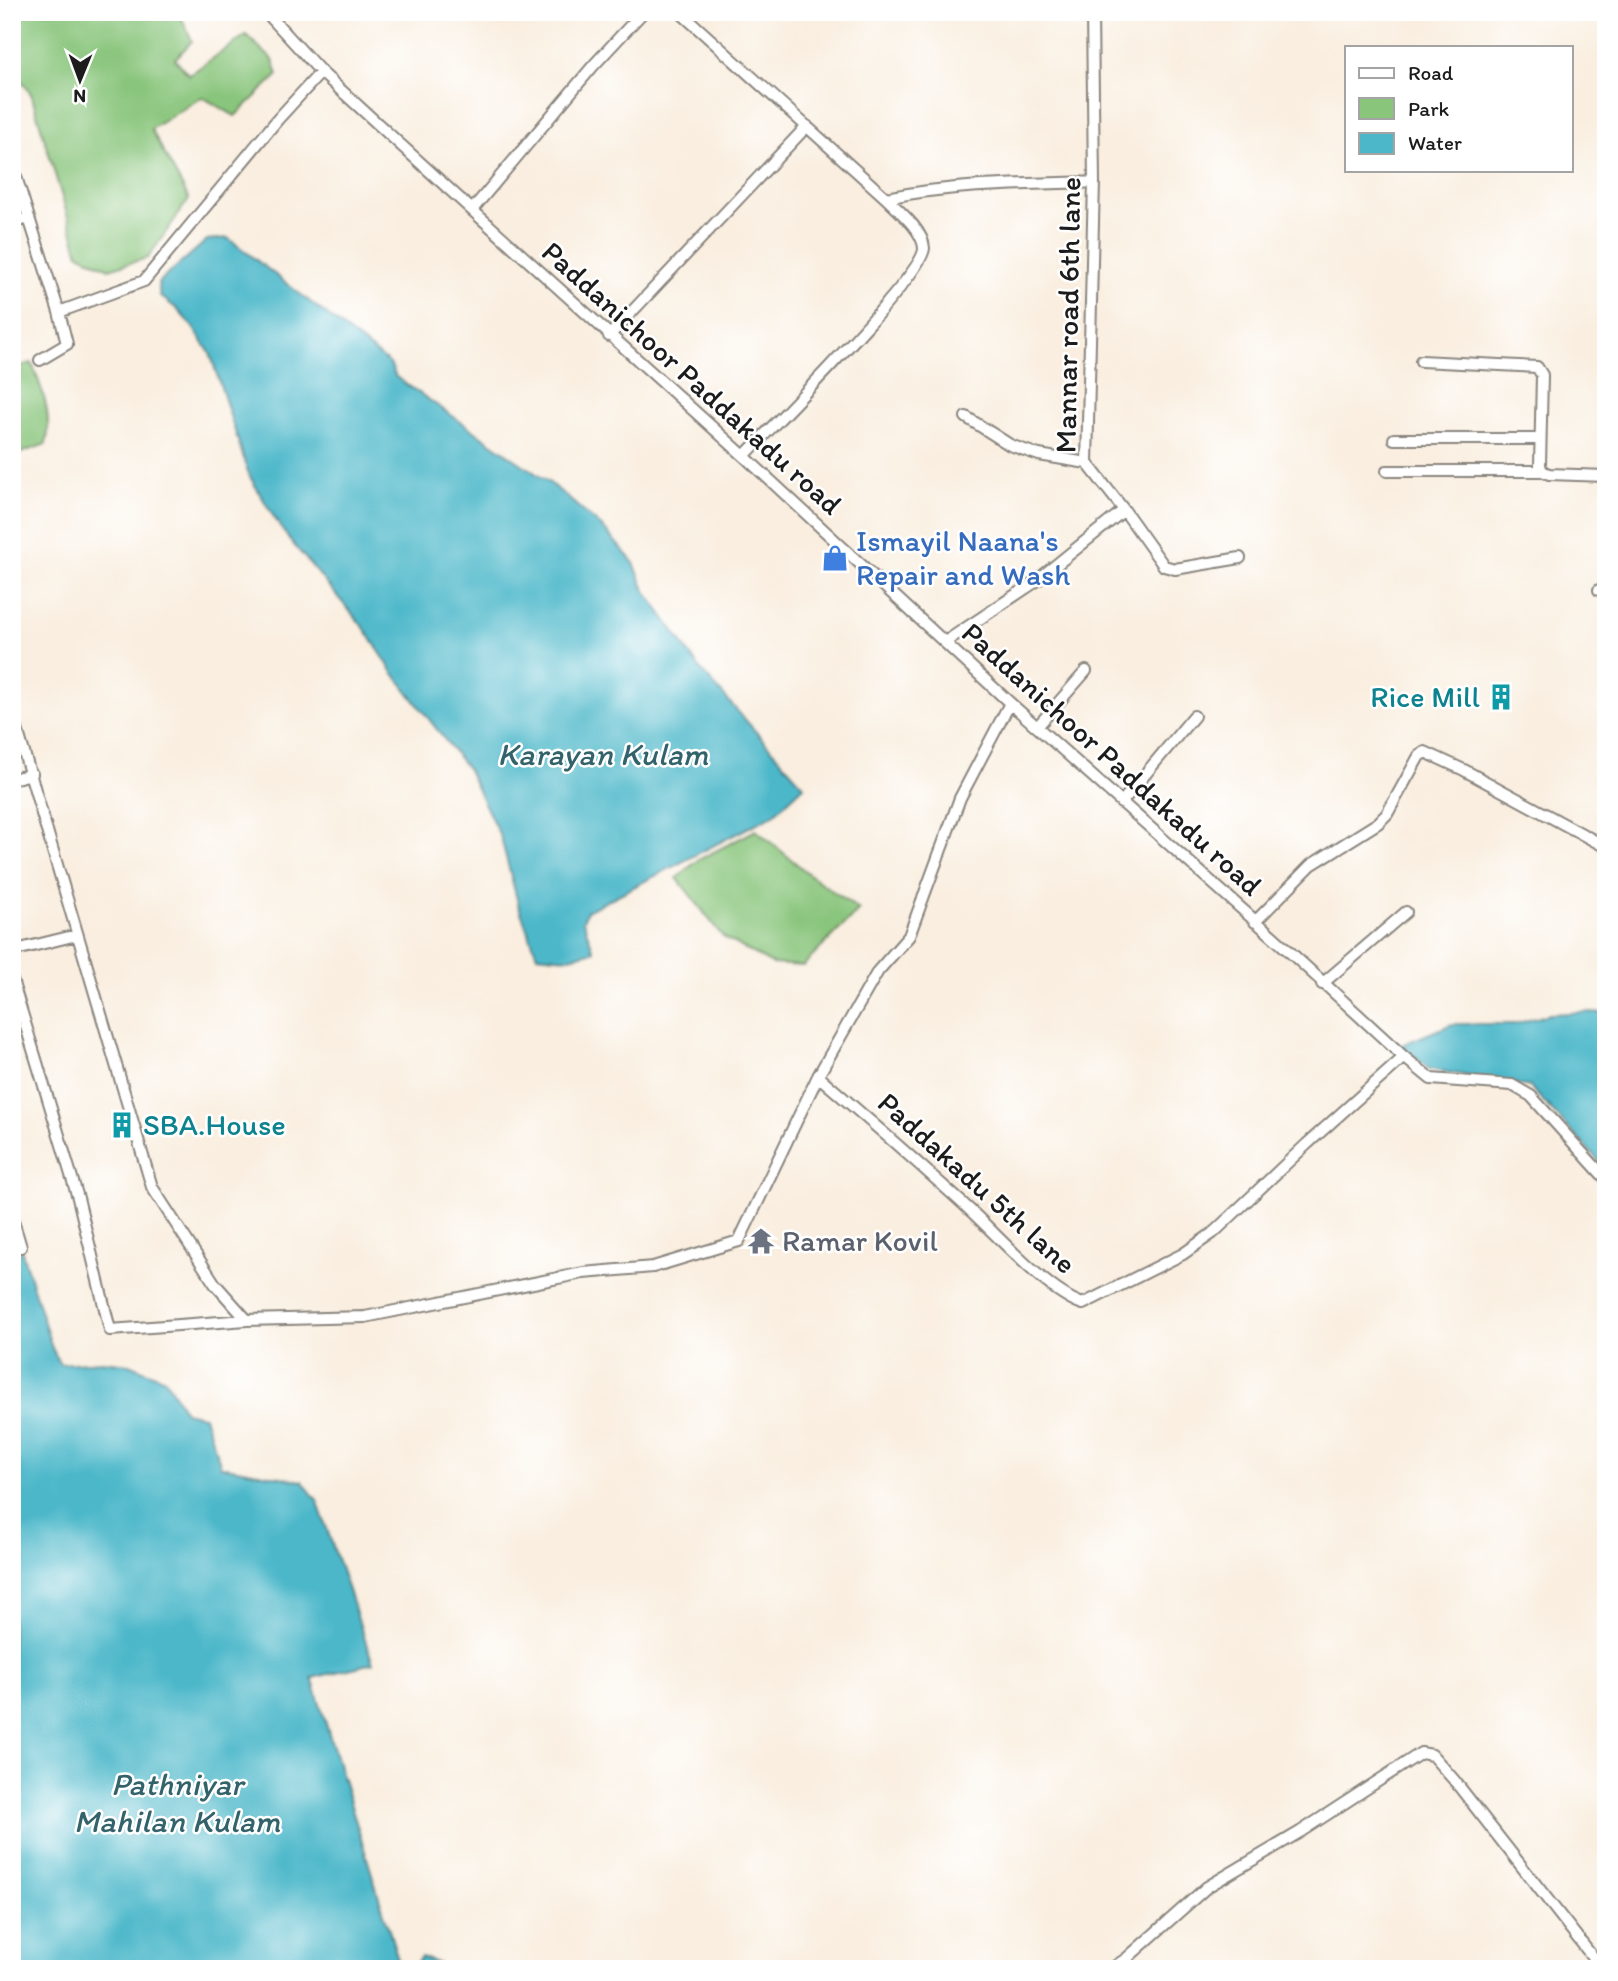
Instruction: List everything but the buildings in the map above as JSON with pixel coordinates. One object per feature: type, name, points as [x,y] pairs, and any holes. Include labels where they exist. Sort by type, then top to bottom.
[{"type":"street","name":"Paddanichoor Paddakadu road","points":[[266,12],[321,72],[1010,703],[1404,1057],[1431,1079],[1512,1085],[1531,1096],[1606,1180]]},
{"type":"street","points":[[472,210],[593,65],[643,12]]},
{"type":"street","points":[[680,12],[886,198],[914,226],[924,247],[920,262],[895,295],[744,457]]},
{"type":"street","name":"Mannar road 6th lane","points":[[1092,12],[1094,182],[1087,463],[1164,566],[1175,569],[1240,558]]},
{"type":"street","points":[[60,312],[144,281],[278,119],[321,72]]},
{"type":"street","points":[[609,336],[807,126]]},
{"type":"street","points":[[12,164],[60,312],[67,344],[40,360]]},
{"type":"street","points":[[886,198],[928,190],[984,185],[1094,182]]},
{"type":"street","points":[[12,223],[29,218]]},
{"type":"street","points":[[1421,361],[1537,367],[1542,375],[1542,471]]},
{"type":"street","points":[[966,417],[1010,445],[1039,455],[1087,463]]},
{"type":"street","points":[[1394,439],[1540,439]]},
{"type":"street","points":[[1387,471],[1542,471],[1549,474],[1606,476]]},
{"type":"street","points":[[945,642],[1035,582],[1124,510]]},
{"type":"street","points":[[1037,727],[1086,671]]},
{"type":"street","points":[[12,980],[78,1198],[110,1329],[247,1320],[365,1317],[583,1273],[653,1267],[739,1241],[818,1076],[878,971],[909,936],[960,799],[1010,703]]},
{"type":"street","points":[[12,712],[152,1187],[215,1284],[247,1320]]},
{"type":"street","points":[[1121,803],[1194,716]]},
{"type":"street","points":[[1255,922],[1311,864],[1378,823],[1394,804],[1419,756],[1425,752],[1464,770],[1606,847]]},
{"type":"street","points":[[12,779],[32,774]]},
{"type":"street","points":[[1322,984],[1406,912]]},
{"type":"street","points":[[12,951],[77,935]]},
{"type":"street","name":"Paddakadu 5th lane","points":[[818,1076],[913,1158],[1044,1278],[1073,1300],[1083,1304],[1183,1254],[1213,1233],[1404,1057]]},
{"type":"street","points":[[12,1217],[22,1247]]},
{"type":"street","points":[[1111,1969],[1126,1959],[1207,1887],[1300,1832],[1421,1753],[1432,1755],[1454,1780],[1602,1969]]},
{"type":"street","points":[[1126,1959],[1133,1969]]},
{"type":"green space","points":[[12,12],[179,12],[192,41],[175,59],[189,75],[246,35],[273,60],[278,75],[235,116],[202,97],[151,129],[189,199],[148,258],[109,269],[79,254],[31,94],[12,67]]},
{"type":"green space","points":[[32,363],[47,413],[46,444],[12,456],[12,368]]},
{"type":"green space","points":[[756,830],[810,875],[859,910],[803,966],[772,964],[723,937],[677,878],[698,860]]},
{"type":"water","name":"Karayan Kulam","points":[[228,238],[390,364],[396,377],[554,486],[605,530],[634,563],[645,590],[701,670],[804,786],[773,815],[587,911],[583,921],[594,951],[566,958],[537,955],[519,907],[501,838],[468,770],[392,671],[365,629],[288,538],[249,475],[210,353],[192,326],[177,309],[160,296],[158,283],[207,240]]},
{"type":"water","points":[[1606,1013],[1606,1169],[1530,1087],[1429,1069],[1401,1045],[1452,1024],[1515,1024],[1550,1014]]},
{"type":"water","name":"Pathniyar Mahilan Kulam","points":[[22,1252],[52,1348],[60,1364],[102,1361],[129,1364],[165,1379],[185,1412],[204,1416],[221,1466],[302,1481],[317,1500],[373,1663],[312,1678],[401,1969],[12,1969],[12,1253]]},
{"type":"water","points":[[421,1957],[452,1969],[412,1969]]},
{"type":"place","name":"Ismayil Naana's Repair and Wash","points":[[835,558]]},
{"type":"place","name":"Rice Mill","points":[[1501,697]]},
{"type":"place","name":"SBA.House","points":[[122,1125]]},
{"type":"place","name":"Ramar Kovil","points":[[761,1241]]}]
